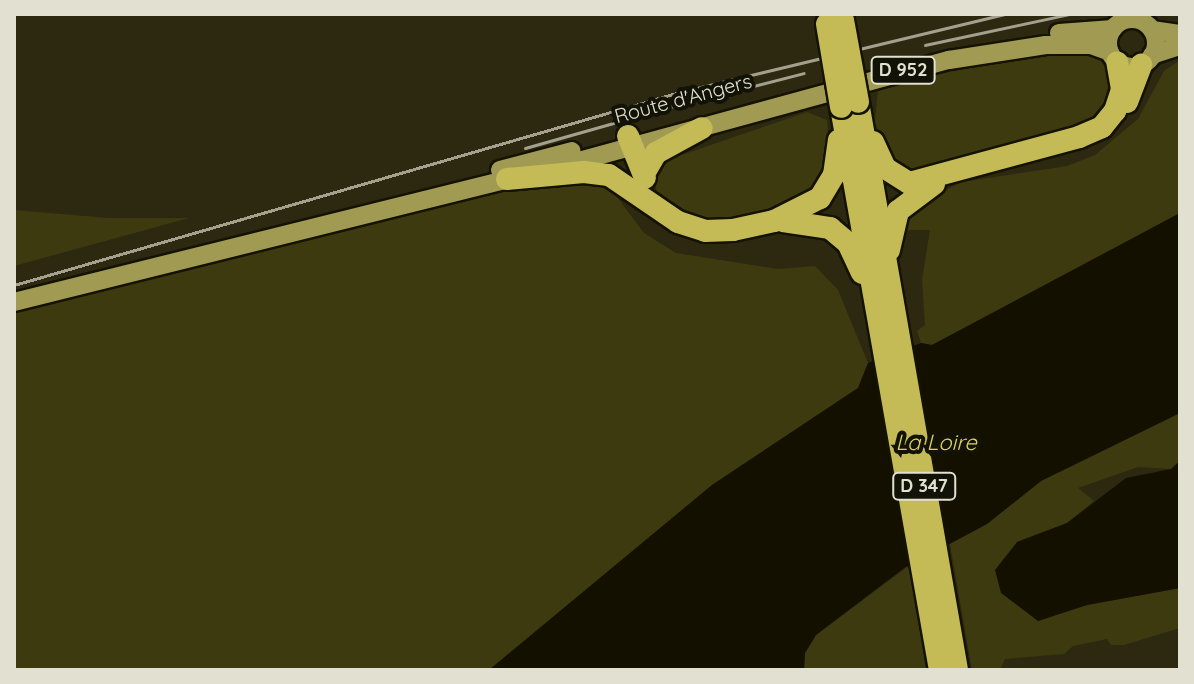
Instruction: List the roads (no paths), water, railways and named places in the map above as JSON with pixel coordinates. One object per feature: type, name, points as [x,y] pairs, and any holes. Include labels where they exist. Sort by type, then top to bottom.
[{"type":"highway","name":"D 347","points":[[834,18],[837,81],[886,267],[879,308],[957,670]]},
{"type":"highway","name":"D 347","points":[[834,18],[844,106],[940,670]]},
{"type":"highway","points":[[844,106],[885,168],[903,182],[919,182],[1093,132],[1109,119],[1119,100],[1113,57]]},
{"type":"highway","points":[[886,267],[894,221],[913,196],[952,177],[1097,139],[1122,115],[1147,60]]},
{"type":"highway","points":[[774,221],[810,205],[828,187],[839,154],[844,106]]},
{"type":"highway","points":[[638,179],[656,153],[702,128]]},
{"type":"highway","points":[[629,144],[638,179],[652,202],[678,222],[705,231],[774,221],[819,223],[840,235],[858,261],[879,308]]},
{"type":"highway","points":[[507,179],[597,172],[638,179]]},
{"type":"main road","name":"Route d'Angers","points":[[270,234],[507,179],[972,46],[1113,29],[1133,19],[1152,30]]},
{"type":"main road","points":[[1113,29],[1113,57]]},
{"type":"main road","points":[[1147,60],[1152,30],[1180,34]]},
{"type":"main road","name":"Route d'Angers","points":[[14,302],[270,234],[702,128],[864,80],[974,55],[1064,44],[1113,57],[1147,60]]},
{"type":"main road","points":[[1147,60],[1180,46]]},
{"type":"water","name":"La Loire","points":[[1180,213],[1180,413],[1041,481],[987,524],[904,568],[816,635],[805,653],[804,670],[489,670],[712,485],[858,388],[868,363],[921,343],[932,345]]},
{"type":"water","points":[[1180,461],[1180,588],[1087,605],[1038,621],[1001,593],[995,570],[1017,542],[1067,523],[1126,478],[1171,469]]},
{"type":"railway","points":[[14,285],[676,93],[1004,14]]},
{"type":"railway","points":[[925,45],[1069,14]]},
{"type":"railway","points":[[730,92],[804,73]]},
{"type":"railway","points":[[525,148],[740,87]]}]
